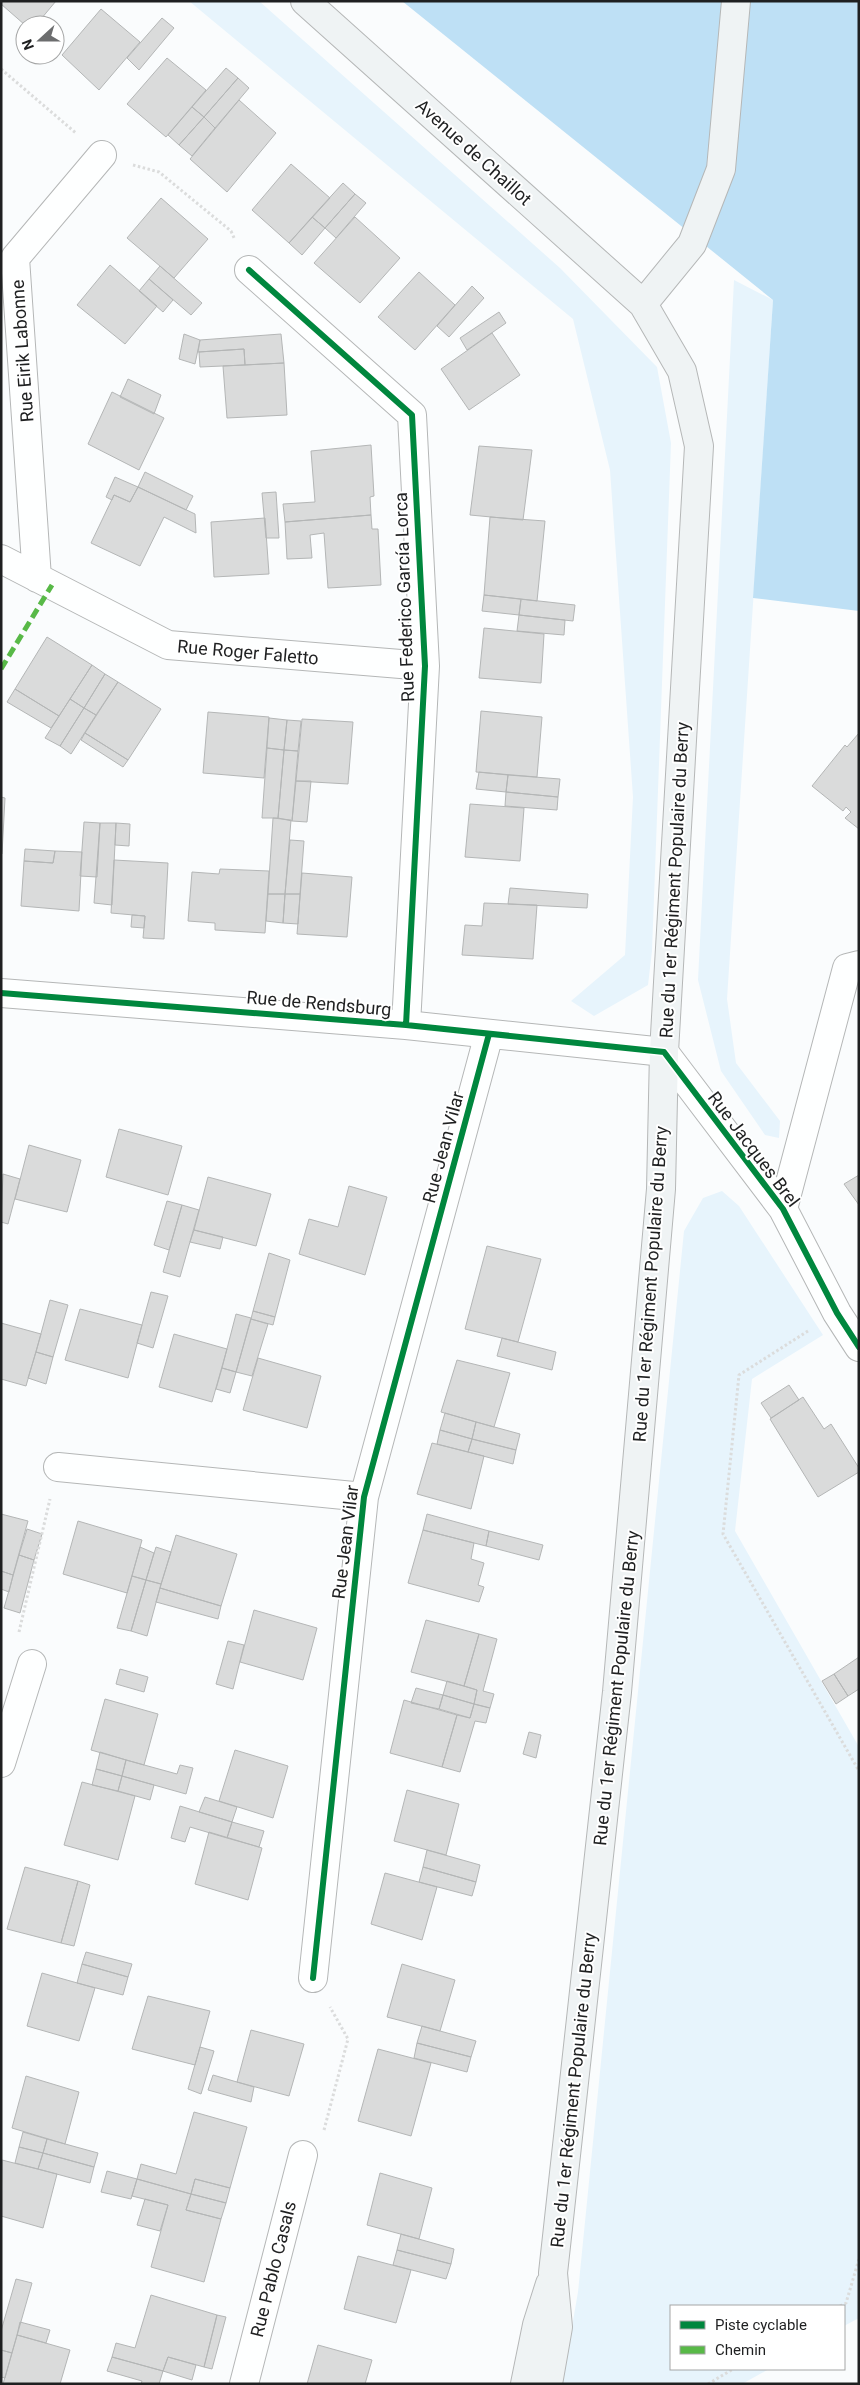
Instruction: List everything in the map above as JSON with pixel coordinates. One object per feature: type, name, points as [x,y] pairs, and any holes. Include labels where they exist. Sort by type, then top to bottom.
[{"type":"main road","name":"Avenue de Chaillot","points":[[304,1],[643,304]]},
{"type":"main road","points":[[643,304],[692,244],[721,169],[736,1]]},
{"type":"main road","name":"Rue du 1er Régiment Populaire du Berry","points":[[525,2384],[537,2325],[553,2273],[617,1692],[661,1189],[664,1052],[699,446],[682,371],[643,304]]},
{"type":"main road","name":"Rue du 1er Régiment Populaire du Berry","points":[[548,2384],[558,2327],[553,2273]]},
{"type":"street","name":"Rue Eirik Labonne","points":[[37,578],[15,258],[102,155]]},
{"type":"street","name":"Rue Federico García Lorca","points":[[249,270],[412,415],[425,666],[406,1025]]},
{"type":"street","name":"Rue Roger Faletto","points":[[1,559],[168,645],[425,666]]},
{"type":"street","points":[[783,1209],[847,968],[859,965]]},
{"type":"street","name":"Rue de Rendsburg","points":[[1,993],[406,1025],[664,1052]]},
{"type":"street","name":"Rue Jean Vilar","points":[[313,1978],[364,1497],[489,1034]]},
{"type":"street","name":"Rue Jacques Brel","points":[[664,1052],[783,1209],[837,1313],[859,1347]]},
{"type":"street","name":"Rue Jean Vilar","points":[[58,1467],[364,1497]]},
{"type":"street","points":[[1,1763],[32,1664]]},
{"type":"street","name":"Rue Pablo Casals","points":[[244,2384],[303,2155]]},
{"type":"path","points":[[837,1313],[739,1375],[723,1534],[859,1771]]},
{"type":"path","points":[[32,1664],[17,1641],[58,1467]]},
{"type":"path","points":[[303,2155],[324,2130],[348,2039],[313,1978]]},
{"type":"path","points":[[842,2305],[846,2303],[859,2259]]},
{"type":"path","points":[[708,2384],[731,2370]]},
{"type":"shaded area","points":[[189,1],[259,1],[560,268],[657,367],[671,443],[652,951],[648,985],[594,1016],[571,1001],[625,955],[633,797],[610,470],[573,319]]},
{"type":"shaded area","points":[[402,1],[859,1],[859,611],[753,598],[773,300]]},
{"type":"shaded area","points":[[734,280],[773,300],[727,999],[736,1063],[780,1121],[779,1138],[765,1135],[721,1071],[698,980]]},
{"type":"shaded area","points":[[722,1191],[739,1206],[823,1335],[752,1379],[735,1531],[859,1747],[859,2318],[845,2325],[845,2305],[670,2305],[670,2370],[767,2370],[742,2384],[562,2384],[578,2292],[684,1231],[703,1198]]},
{"type":"building","points":[[1,1],[56,1],[44,15],[15,16],[1,4]]},
{"type":"building","points":[[101,9],[140,42],[99,90],[65,58],[65,51]]},
{"type":"building","points":[[162,18],[174,28],[139,70],[127,58]]},
{"type":"building","points":[[167,58],[206,90],[166,137],[127,104]]},
{"type":"building","points":[[226,68],[238,78],[204,117],[192,107]]},
{"type":"building","points":[[238,78],[249,88],[215,128],[204,117]]},
{"type":"building","points":[[239,100],[276,133],[227,192],[190,159]]},
{"type":"building","points":[[192,107],[204,117],[179,145],[168,135]]},
{"type":"building","points":[[204,117],[215,128],[192,156],[179,145]]},
{"type":"building","points":[[291,164],[330,198],[289,243],[252,210]]},
{"type":"building","points":[[343,183],[355,194],[325,228],[312,217]]},
{"type":"building","points":[[355,194],[366,203],[336,238],[325,228]]},
{"type":"building","points":[[161,198],[208,239],[174,278],[127,238]]},
{"type":"building","points":[[312,217],[325,228],[302,255],[289,243]]},
{"type":"building","points":[[355,217],[400,258],[360,303],[314,263]]},
{"type":"building","points":[[110,265],[157,306],[125,344],[77,305]]},
{"type":"building","points":[[160,266],[202,303],[191,315],[149,279]]},
{"type":"building","points":[[419,272],[455,305],[415,350],[378,317]]},
{"type":"building","points":[[149,279],[173,300],[163,312],[139,291]]},
{"type":"building","points":[[472,286],[484,298],[449,337],[437,326]]},
{"type":"building","points":[[499,312],[506,323],[467,350],[460,338]]},
{"type":"building","points":[[492,333],[520,375],[469,410],[441,369]]},
{"type":"building","points":[[184,334],[200,340],[195,364],[179,359]]},
{"type":"building","points":[[281,334],[284,363],[245,365],[244,349],[198,352],[200,340]]},
{"type":"building","points":[[244,349],[245,365],[200,367],[199,352]]},
{"type":"building","points":[[284,363],[287,415],[227,418],[223,366]]},
{"type":"building","points":[[128,379],[161,395],[154,414],[120,397]]},
{"type":"building","points":[[112,392],[164,418],[139,470],[88,444]]},
{"type":"building","points":[[371,445],[374,496],[370,497],[371,515],[285,522],[283,504],[315,502],[311,451]]},
{"type":"building","points":[[479,446],[532,450],[523,520],[470,515]]},
{"type":"building","points":[[145,472],[193,496],[186,510],[138,487]]},
{"type":"building","points":[[115,477],[138,487],[130,502],[114,495],[112,500],[106,497]]},
{"type":"building","points":[[138,487],[195,514],[196,533],[164,517],[140,566],[91,543],[114,495],[130,502]]},
{"type":"building","points":[[276,492],[279,538],[266,538],[262,493]]},
{"type":"building","points":[[371,515],[372,529],[378,529],[381,585],[328,588],[324,533],[310,535],[312,558],[287,559],[285,522]]},
{"type":"building","points":[[490,517],[545,521],[537,601],[484,595]]},
{"type":"building","points":[[265,518],[269,574],[214,577],[211,522]]},
{"type":"building","points":[[484,595],[521,599],[519,615],[482,611]]},
{"type":"building","points":[[521,599],[575,605],[573,621],[519,615]]},
{"type":"building","points":[[519,615],[565,620],[564,635],[517,631]]},
{"type":"building","points":[[484,628],[544,634],[541,683],[479,678]]},
{"type":"building","points":[[47,637],[92,665],[59,716],[15,689]]},
{"type":"building","points":[[92,665],[105,674],[84,708],[70,699]]},
{"type":"building","points":[[105,674],[118,682],[96,715],[84,708]]},
{"type":"building","points":[[118,682],[161,709],[128,760],[85,733]]},
{"type":"building","points":[[15,689],[59,716],[51,728],[7,702]]},
{"type":"building","points":[[70,699],[84,708],[60,746],[45,738]]},
{"type":"building","points":[[84,708],[96,715],[71,754],[60,746]]},
{"type":"building","points":[[481,711],[542,717],[537,777],[476,772]]},
{"type":"building","points":[[208,712],[269,717],[264,778],[203,773]]},
{"type":"building","points":[[269,718],[287,720],[284,750],[267,748]]},
{"type":"building","points":[[302,719],[353,722],[348,784],[296,781]]},
{"type":"building","points":[[287,720],[301,721],[298,751],[284,750]]},
{"type":"building","points":[[85,733],[128,760],[123,767],[81,740]]},
{"type":"building","points":[[859,733],[859,829],[845,818],[851,812],[846,807],[843,811],[812,786],[845,745],[847,747]]},
{"type":"building","points":[[267,748],[284,750],[278,818],[262,818]]},
{"type":"building","points":[[284,750],[298,751],[292,821],[278,818]]},
{"type":"building","points":[[479,772],[508,775],[506,792],[476,789]]},
{"type":"building","points":[[508,775],[560,779],[558,797],[506,792]]},
{"type":"building","points":[[296,781],[311,781],[307,822],[292,821]]},
{"type":"building","points":[[506,792],[558,797],[557,810],[505,806]]},
{"type":"building","points":[[1,797],[5,798],[2,854],[1,854]]},
{"type":"building","points":[[470,804],[524,808],[520,861],[465,857]]},
{"type":"building","points":[[273,818],[291,820],[285,894],[268,894]]},
{"type":"building","points":[[84,822],[100,823],[97,877],[80,876]]},
{"type":"building","points":[[100,823],[116,823],[112,905],[94,903]]},
{"type":"building","points":[[116,823],[130,824],[129,846],[115,845]]},
{"type":"building","points":[[290,840],[304,841],[300,894],[285,894]]},
{"type":"building","points":[[25,849],[55,851],[53,863],[24,861]]},
{"type":"building","points":[[55,851],[82,852],[79,911],[21,906],[24,861],[53,863]]},
{"type":"building","points":[[114,860],[168,863],[164,939],[143,938],[145,916],[111,913]]},
{"type":"building","points":[[220,869],[269,871],[265,933],[215,930],[215,923],[188,921],[192,872],[219,874]]},
{"type":"building","points":[[302,873],[352,877],[347,937],[297,934]]},
{"type":"building","points":[[510,888],[588,894],[587,908],[508,904]]},
{"type":"building","points":[[268,894],[285,894],[283,923],[266,921]]},
{"type":"building","points":[[285,894],[300,894],[298,924],[283,923]]},
{"type":"building","points":[[484,903],[537,905],[533,959],[462,955],[465,925],[482,926]]},
{"type":"building","points":[[132,915],[145,916],[144,928],[131,927]]},
{"type":"building","points":[[119,1129],[182,1146],[168,1195],[106,1177]]},
{"type":"building","points":[[29,1145],[81,1160],[67,1212],[15,1199]]},
{"type":"building","points":[[3,1174],[20,1179],[8,1224],[1,1222]]},
{"type":"building","points":[[859,1175],[859,1205],[844,1184]]},
{"type":"building","points":[[208,1177],[271,1194],[256,1246],[194,1230]]},
{"type":"building","points":[[349,1186],[387,1197],[365,1275],[299,1254],[309,1219],[338,1227]]},
{"type":"building","points":[[167,1201],[182,1205],[169,1250],[154,1245]]},
{"type":"building","points":[[182,1205],[199,1210],[180,1277],[163,1272]]},
{"type":"building","points":[[194,1230],[223,1237],[220,1249],[190,1242]]},
{"type":"building","points":[[487,1246],[541,1259],[518,1342],[465,1329]]},
{"type":"building","points":[[269,1253],[290,1260],[275,1317],[253,1311]]},
{"type":"building","points":[[151,1292],[168,1296],[153,1348],[137,1343]]},
{"type":"building","points":[[50,1300],[68,1305],[53,1357],[36,1352]]},
{"type":"building","points":[[80,1309],[142,1325],[128,1378],[65,1360]]},
{"type":"building","points":[[253,1311],[275,1317],[273,1325],[251,1319]]},
{"type":"building","points":[[236,1314],[251,1318],[236,1372],[222,1368]]},
{"type":"building","points":[[251,1319],[268,1324],[252,1376],[236,1372]]},
{"type":"building","points":[[1,1323],[41,1334],[26,1386],[1,1379]]},
{"type":"building","points":[[174,1334],[227,1349],[212,1402],[159,1387]]},
{"type":"building","points":[[502,1338],[556,1352],[552,1370],[497,1356]]},
{"type":"building","points":[[36,1352],[53,1357],[46,1384],[28,1378]]},
{"type":"building","points":[[258,1358],[321,1376],[307,1428],[243,1410]]},
{"type":"building","points":[[457,1360],[510,1373],[494,1427],[441,1412]]},
{"type":"building","points":[[222,1368],[236,1372],[230,1393],[216,1389]]},
{"type":"building","points":[[789,1385],[799,1400],[771,1418],[761,1403]]},
{"type":"building","points":[[803,1397],[824,1429],[831,1424],[859,1468],[859,1472],[818,1497],[770,1419]]},
{"type":"building","points":[[445,1413],[476,1422],[472,1439],[440,1430]]},
{"type":"building","points":[[476,1422],[520,1434],[516,1450],[472,1439]]},
{"type":"building","points":[[440,1430],[472,1439],[468,1452],[437,1444]]},
{"type":"building","points":[[472,1439],[516,1450],[513,1464],[468,1452]]},
{"type":"building","points":[[432,1443],[484,1456],[471,1509],[417,1494]]},
{"type":"building","points":[[1,1514],[28,1521],[13,1575],[1,1571]]},
{"type":"building","points":[[427,1514],[489,1531],[486,1546],[423,1530]]},
{"type":"building","points":[[78,1521],[142,1540],[127,1593],[63,1574]]},
{"type":"building","points":[[27,1529],[42,1534],[34,1560],[19,1555]]},
{"type":"building","points":[[423,1530],[474,1543],[471,1559],[484,1563],[478,1585],[484,1587],[479,1602],[408,1583]]},
{"type":"building","points":[[489,1531],[543,1545],[539,1560],[486,1546]]},
{"type":"building","points":[[176,1535],[237,1554],[221,1606],[160,1588]]},
{"type":"building","points":[[140,1547],[154,1553],[146,1580],[132,1576]]},
{"type":"building","points":[[156,1547],[171,1552],[161,1584],[146,1580]]},
{"type":"building","points":[[19,1555],[34,1560],[20,1613],[4,1608]]},
{"type":"building","points":[[1,1571],[13,1575],[9,1592],[1,1589]]},
{"type":"building","points":[[132,1576],[146,1580],[131,1631],[117,1628]]},
{"type":"building","points":[[146,1580],[161,1584],[147,1636],[131,1631]]},
{"type":"building","points":[[160,1588],[221,1606],[218,1619],[156,1602]]},
{"type":"building","points":[[254,1610],[317,1628],[303,1680],[240,1662]]},
{"type":"building","points":[[426,1620],[479,1634],[464,1686],[411,1672]]},
{"type":"building","points":[[479,1634],[497,1639],[483,1691],[494,1694],[490,1708],[474,1704],[477,1690],[464,1686]]},
{"type":"building","points":[[228,1641],[244,1645],[233,1689],[216,1684]]},
{"type":"building","points":[[859,1657],[859,1689],[848,1696],[834,1674]]},
{"type":"building","points":[[120,1669],[148,1677],[144,1692],[116,1684]]},
{"type":"building","points":[[834,1674],[848,1696],[836,1704],[822,1681]]},
{"type":"building","points":[[447,1681],[477,1690],[474,1704],[443,1695]]},
{"type":"building","points":[[416,1688],[443,1695],[439,1709],[411,1703]]},
{"type":"building","points":[[443,1695],[474,1704],[470,1718],[439,1709]]},
{"type":"building","points":[[105,1699],[158,1714],[144,1765],[91,1750]]},
{"type":"building","points":[[404,1700],[457,1715],[442,1767],[390,1753]]},
{"type":"building","points":[[474,1704],[490,1708],[486,1723],[475,1721],[460,1772],[442,1767],[457,1715],[470,1718]]},
{"type":"building","points":[[529,1732],[541,1735],[536,1758],[523,1754]]},
{"type":"building","points":[[235,1750],[288,1766],[273,1818],[219,1801]]},
{"type":"building","points":[[100,1752],[126,1760],[122,1776],[96,1769]]},
{"type":"building","points":[[126,1760],[177,1774],[180,1765],[193,1768],[186,1794],[122,1776]]},
{"type":"building","points":[[96,1769],[122,1776],[118,1791],[92,1785]]},
{"type":"building","points":[[122,1776],[154,1785],[150,1800],[118,1791]]},
{"type":"building","points":[[82,1782],[135,1796],[118,1860],[64,1845]]},
{"type":"building","points":[[407,1790],[459,1804],[446,1855],[394,1841]]},
{"type":"building","points":[[205,1797],[237,1807],[232,1822],[199,1812]]},
{"type":"building","points":[[180,1806],[232,1822],[227,1838],[190,1827],[185,1842],[171,1838]]},
{"type":"building","points":[[232,1822],[264,1831],[259,1847],[227,1838]]},
{"type":"building","points":[[209,1832],[262,1848],[248,1900],[195,1884]]},
{"type":"building","points":[[427,1850],[480,1865],[476,1882],[423,1867]]},
{"type":"building","points":[[25,1867],[78,1881],[61,1943],[7,1929]]},
{"type":"building","points":[[423,1867],[476,1882],[472,1896],[419,1882]]},
{"type":"building","points":[[385,1873],[437,1887],[422,1940],[371,1924]]},
{"type":"building","points":[[78,1881],[90,1885],[74,1946],[61,1943]]},
{"type":"building","points":[[86,1952],[132,1964],[128,1977],[82,1964]]},
{"type":"building","points":[[82,1964],[128,1977],[123,1995],[77,1983]]},
{"type":"building","points":[[402,1964],[455,1980],[440,2031],[387,2017]]},
{"type":"building","points":[[42,1973],[95,1988],[79,2041],[27,2026]]},
{"type":"building","points":[[148,1996],[210,2011],[195,2065],[132,2049]]},
{"type":"building","points":[[422,2026],[476,2041],[471,2057],[417,2043]]},
{"type":"building","points":[[251,2030],[304,2044],[289,2096],[237,2082]]},
{"type":"building","points":[[417,2043],[471,2057],[467,2072],[414,2058]]},
{"type":"building","points":[[200,2047],[214,2051],[201,2094],[188,2089]]},
{"type":"building","points":[[378,2049],[431,2063],[411,2136],[358,2121]]},
{"type":"building","points":[[213,2075],[254,2087],[251,2102],[208,2090]]},
{"type":"building","points":[[26,2076],[79,2092],[65,2144],[12,2128]]},
{"type":"building","points":[[194,2112],[247,2127],[230,2188],[195,2179],[191,2194],[137,2179],[141,2164],[176,2174]]},
{"type":"building","points":[[23,2132],[47,2139],[43,2153],[19,2147]]},
{"type":"building","points":[[47,2139],[98,2153],[94,2167],[43,2153]]},
{"type":"building","points":[[19,2147],[43,2153],[38,2169],[15,2163]]},
{"type":"building","points":[[43,2153],[94,2167],[90,2183],[38,2169]]},
{"type":"building","points":[[2,2160],[57,2174],[43,2228],[1,2216]]},
{"type":"building","points":[[107,2171],[137,2179],[131,2199],[101,2192]]},
{"type":"building","points":[[380,2173],[432,2188],[419,2239],[367,2225]]},
{"type":"building","points":[[137,2179],[191,2194],[186,2210],[221,2219],[204,2282],[151,2267],[168,2205],[132,2196]]},
{"type":"building","points":[[195,2179],[230,2188],[226,2203],[191,2194]]},
{"type":"building","points":[[191,2194],[226,2203],[221,2219],[186,2210]]},
{"type":"building","points":[[145,2199],[168,2205],[160,2231],[137,2225]]},
{"type":"building","points":[[401,2234],[454,2249],[451,2264],[397,2250]]},
{"type":"building","points":[[397,2250],[451,2264],[446,2279],[393,2265]]},
{"type":"building","points":[[358,2256],[411,2270],[396,2323],[344,2309]]},
{"type":"building","points":[[16,2279],[32,2283],[12,2353],[1,2350],[1,2331]]},
{"type":"building","points":[[151,2295],[217,2315],[204,2367],[168,2357],[163,2371],[112,2357],[116,2343],[135,2348]]},
{"type":"building","points":[[217,2315],[226,2317],[212,2369],[204,2367]]},
{"type":"building","points":[[20,2322],[50,2330],[46,2343],[17,2335]]},
{"type":"building","points":[[17,2335],[70,2350],[60,2384],[3,2384]]},
{"type":"building","points":[[318,2345],[372,2360],[365,2384],[307,2384]]},
{"type":"building","points":[[1,2350],[12,2353],[5,2378],[1,2377]]},
{"type":"building","points":[[112,2357],[163,2371],[159,2384],[141,2384],[142,2381],[107,2371]]},
{"type":"building","points":[[168,2357],[196,2365],[192,2380],[163,2371]]},
{"type":"marked path","points":[[1,669],[52,585]]},
{"type":"cycle path","points":[[249,270],[412,415],[425,666],[406,1025]]},
{"type":"cycle path","points":[[1,993],[406,1025],[664,1052],[783,1209],[837,1313],[859,1347]]},
{"type":"cycle path","points":[[313,1978],[364,1497],[489,1034]]}]
